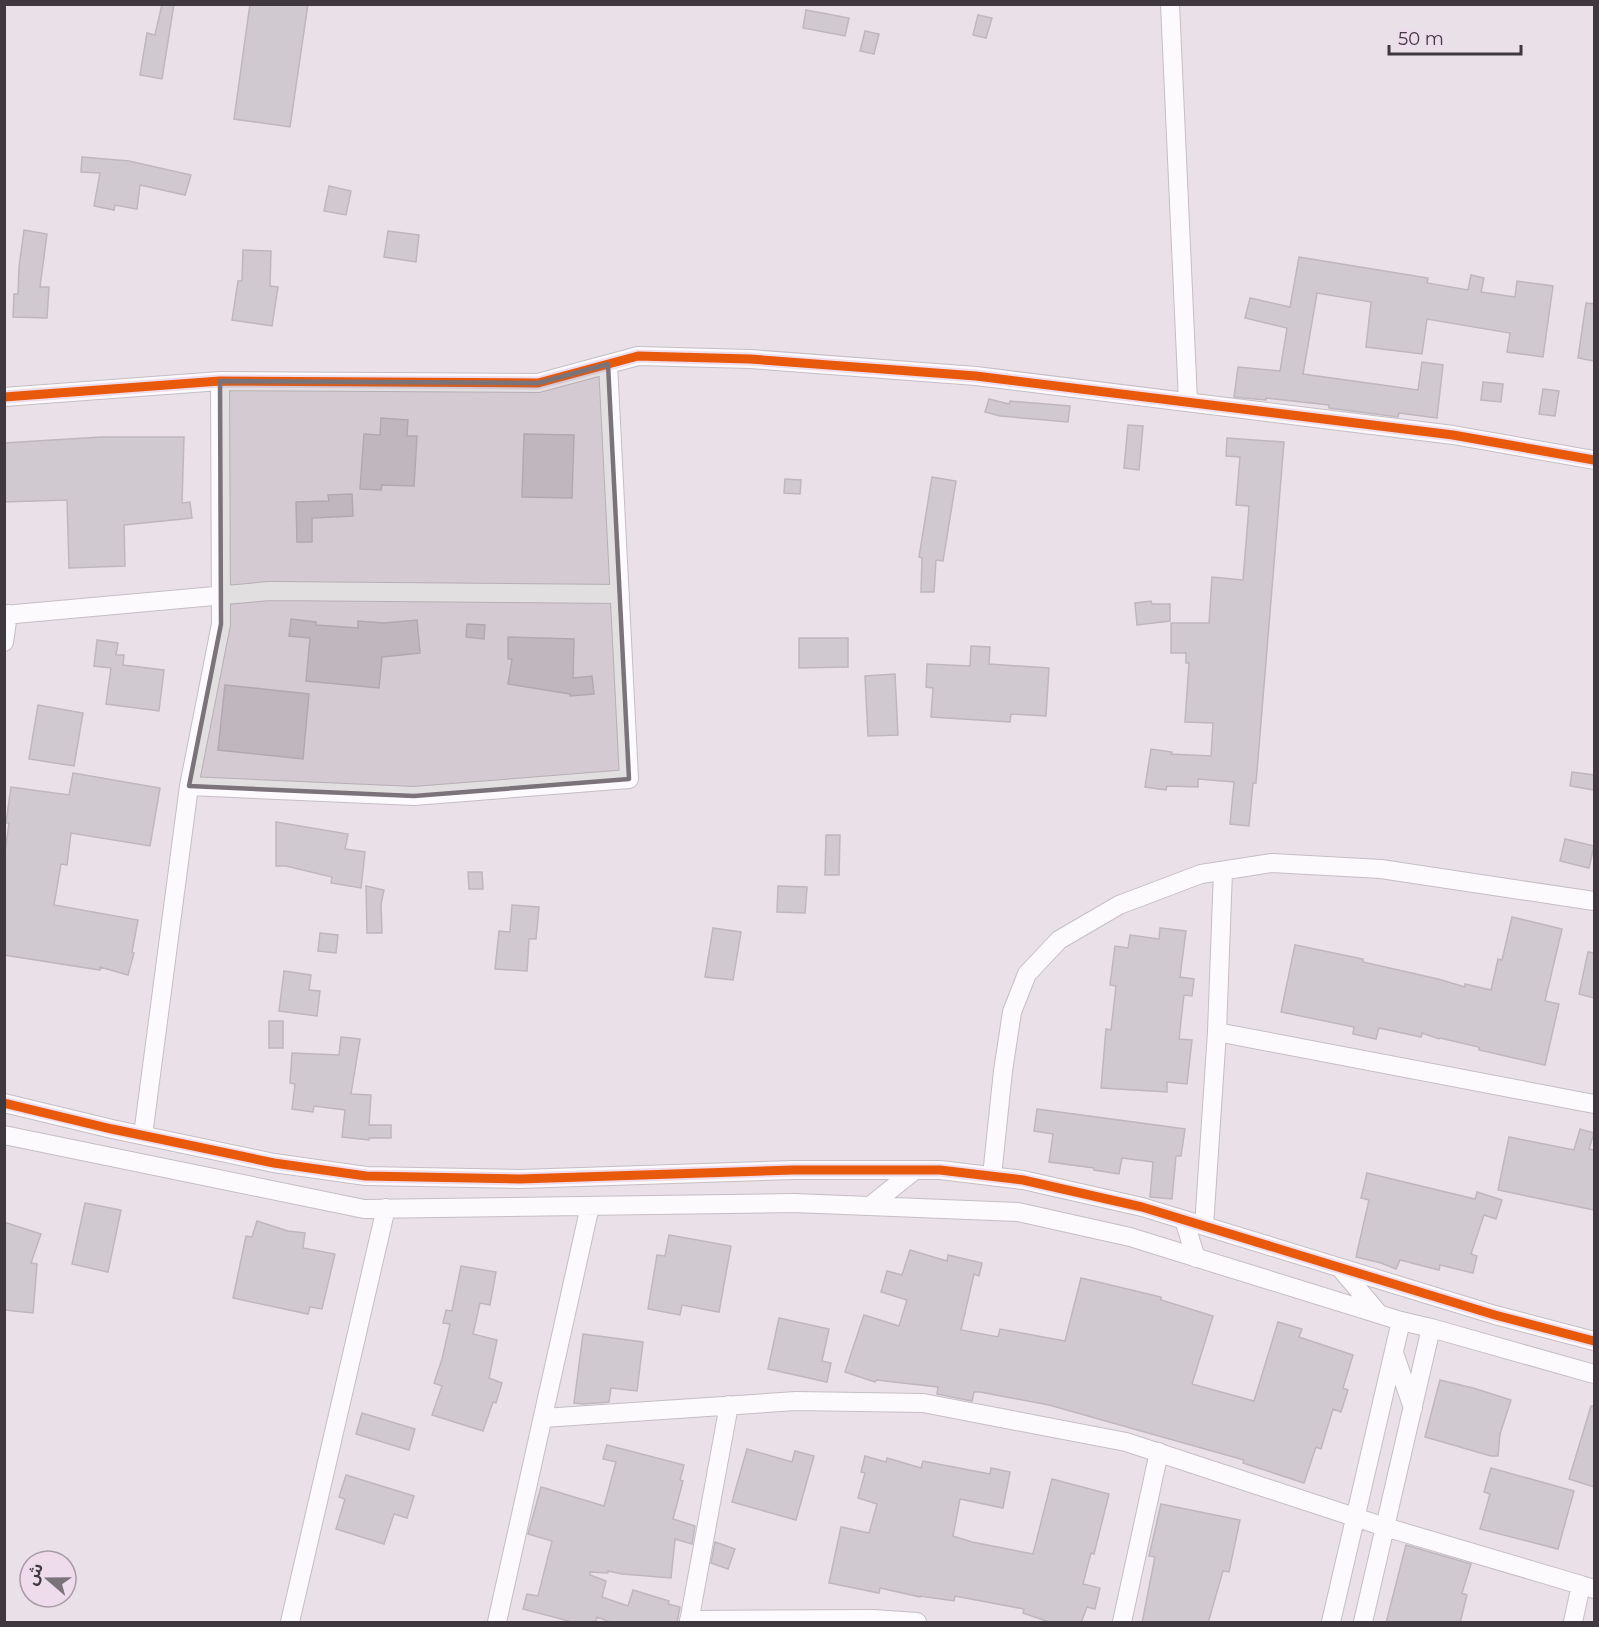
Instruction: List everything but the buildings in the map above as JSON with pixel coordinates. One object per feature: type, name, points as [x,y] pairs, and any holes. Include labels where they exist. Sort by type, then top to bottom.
[{"type":"street","points":[[1170,4],[1188,401]]},
{"type":"street","points":[[4,397],[220,381],[538,383],[638,356],[750,359],[976,376],[1188,401],[1453,435],[1594,460]]},
{"type":"street","points":[[189,786],[414,796],[629,779],[608,364]]},
{"type":"street","points":[[142,1136],[189,786],[221,624],[220,381]]},
{"type":"street","points":[[4,642],[6,615],[269,591],[620,594]]},
{"type":"street","points":[[992,1176],[1012,1012],[1027,974],[1059,940],[1119,905],[1201,874],[1272,863],[1381,868],[1594,901]]},
{"type":"street","points":[[1204,1226],[1217,1032],[1223,871]]},
{"type":"street","points":[[1217,1032],[1594,1104]]},
{"type":"street","points":[[4,1103],[142,1136],[274,1163],[366,1176],[520,1179],[793,1170],[940,1170],[1023,1180],[1142,1207],[1495,1315],[1594,1341]]},
{"type":"street","points":[[4,1135],[364,1209],[794,1203],[1018,1212],[1130,1238],[1401,1321],[1594,1374]]},
{"type":"street","points":[[870,1206],[915,1170]]},
{"type":"street","points":[[497,1623],[590,1206]]},
{"type":"street","points":[[290,1623],[386,1208]]},
{"type":"street","points":[[1184,1220],[1196,1258]]},
{"type":"street","points":[[1340,1268],[1379,1314]]},
{"type":"street","points":[[1331,1623],[1401,1321]]},
{"type":"street","points":[[1364,1623],[1431,1328]]},
{"type":"street","points":[[1394,1353],[1413,1408]]},
{"type":"street","points":[[543,1418],[796,1401],[923,1403],[1126,1442],[1385,1527],[1588,1587],[1573,1623]]},
{"type":"street","points":[[729,1406],[689,1621],[873,1619],[917,1623]]},
{"type":"street","points":[[1122,1623],[1158,1452]]},
{"type":"highlighted area","points":[[608,364],[629,779],[414,796],[189,786],[221,624],[220,381],[538,383]]},
{"type":"cycle path","points":[[4,397],[220,381],[538,383],[638,356],[750,359],[976,376],[1453,435],[1594,460]]},
{"type":"cycle path","points":[[4,1103],[112,1129],[274,1163],[366,1176],[520,1179],[793,1170],[940,1170],[1023,1180],[1142,1207],[1495,1315],[1594,1341]]}]
